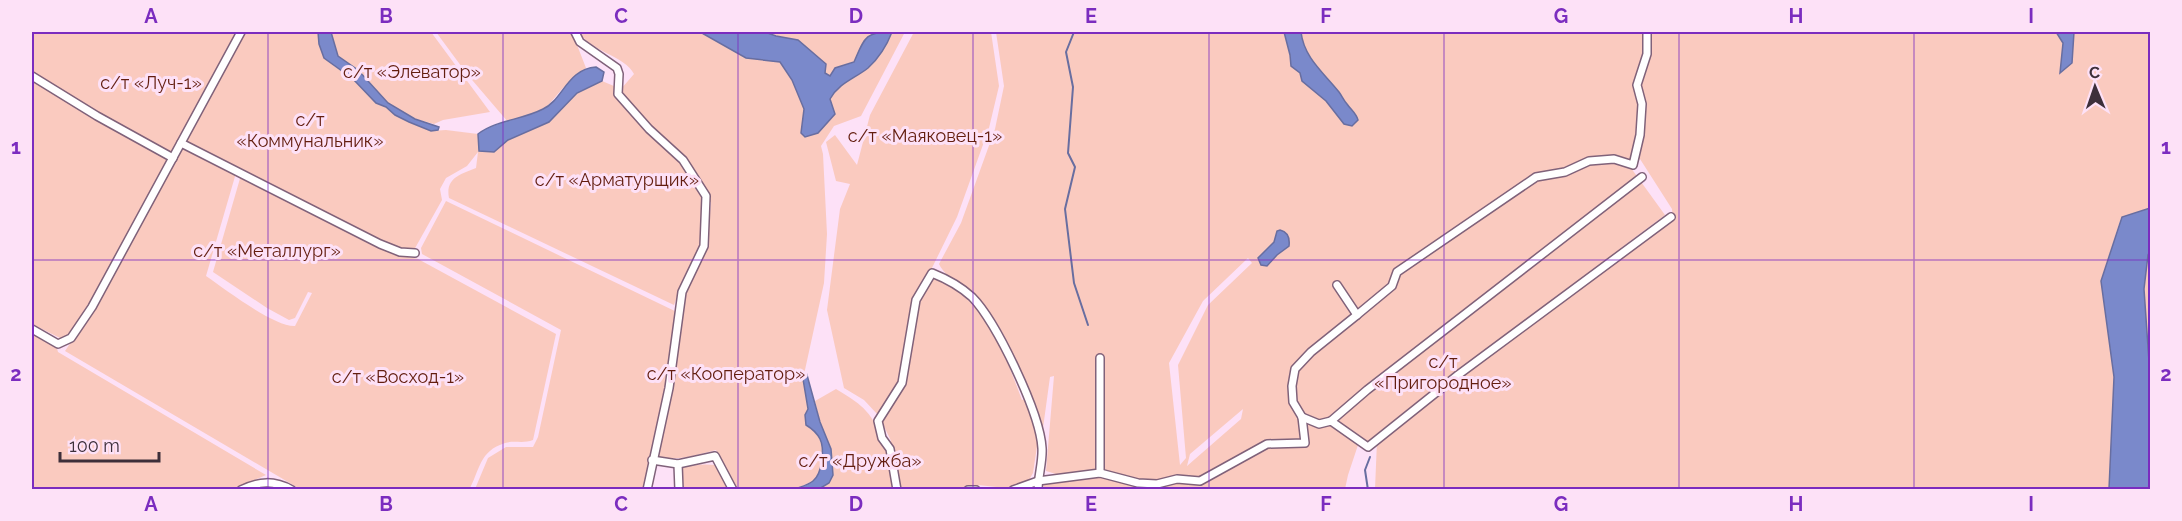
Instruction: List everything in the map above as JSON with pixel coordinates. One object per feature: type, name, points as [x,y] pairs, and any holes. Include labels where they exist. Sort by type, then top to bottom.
[{"type":"street","points":[[32,329],[58,344],[71,338],[92,307],[241,32]]},
{"type":"street","points":[[575,32],[580,42],[617,68],[618,94],[649,129],[683,160],[706,196],[704,246],[682,292],[669,388],[647,489]]},
{"type":"street","points":[[1013,489],[1100,472],[1138,483],[1157,484],[1178,479],[1200,481],[1267,444],[1305,443],[1302,417],[1293,402],[1294,369],[1311,352],[1392,286],[1396,272],[1536,177],[1565,172],[1589,161],[1614,159],[1633,165],[1640,135],[1642,104],[1637,85],[1647,54],[1647,32]]},
{"type":"street","points":[[32,77],[173,158]]},
{"type":"street","points":[[181,143],[380,244],[400,252],[415,253]]},
{"type":"street","points":[[1302,417],[1319,424],[1331,421],[1367,390],[1642,177]]},
{"type":"street","points":[[1331,421],[1368,447],[1458,375],[1671,216]]},
{"type":"street","points":[[897,489],[890,449],[882,438],[878,421],[902,383],[916,300],[932,273],[951,281],[973,298],[1004,343],[1034,414],[1042,448],[1038,485]]},
{"type":"street","points":[[1337,285],[1357,315]]},
{"type":"street","points":[[1100,358],[1100,472]]},
{"type":"street","points":[[652,460],[678,464],[716,456],[734,489]]},
{"type":"street","points":[[678,464],[679,489]]},
{"type":"street","points":[[241,489],[258,482],[284,485],[292,489]]},
{"type":"street","points":[[968,489],[976,489]]},
{"type":"green space","name":"с/т «Луч-1»","points":[[32,32],[238,32],[172,154],[32,73]]},
{"type":"green space","points":[[244,32],[318,32],[319,45],[334,66],[353,79],[376,103],[386,107],[395,115],[431,131],[446,130],[478,134],[478,143],[494,152],[508,140],[549,122],[577,93],[602,81],[621,89],[634,74],[623,63],[584,39],[579,32],[905,32],[861,116],[834,126],[821,146],[827,234],[824,283],[803,379],[813,430],[820,439],[822,448],[819,474],[813,481],[795,489],[684,489],[682,468],[703,464],[724,467],[716,450],[676,458],[651,456],[644,486],[652,489],[475,489],[488,458],[506,447],[533,447],[538,437],[561,330],[422,254],[421,248],[446,201],[681,314],[684,293],[694,268],[707,248],[711,202],[704,203],[701,245],[685,275],[674,305],[449,198],[448,191],[452,181],[476,168],[478,152],[467,166],[446,178],[440,189],[442,200],[414,250],[401,250],[186,142]]},
{"type":"green space","name":"с/т «Элеватор»","points":[[331,32],[431,32],[490,112],[443,120],[434,124],[415,119],[388,103],[358,70],[338,56]]},
{"type":"green space","points":[[436,32],[572,32],[586,68],[562,89],[545,109],[508,122],[467,74]]},
{"type":"green space","points":[[914,32],[991,32],[999,86],[989,128],[957,217],[929,274],[965,297],[978,311],[999,343],[1022,400],[1031,397],[1009,345],[995,320],[977,298],[942,270],[939,264],[961,223],[995,129],[1004,86],[996,32],[2150,32],[2150,208],[2121,218],[2101,281],[2114,377],[2109,489],[1375,489],[1377,441],[1358,445],[1345,489],[1043,489],[1044,483],[1076,480],[1046,471],[1054,376],[1050,377],[1043,428],[1038,440],[1033,473],[1029,480],[1006,488],[978,485],[982,490],[819,489],[829,483],[833,475],[831,448],[820,422],[815,401],[836,389],[867,411],[885,445],[891,441],[882,422],[906,384],[915,324],[900,384],[878,415],[864,400],[844,388],[827,310],[840,209],[850,184],[836,181],[826,142],[835,135],[857,165],[870,115]],"holes":[[[1640,159],[1672,209],[1673,221],[1619,259],[1621,248],[1665,215],[1631,168]],[[1248,258],[1252,263],[1208,305],[1178,365],[1186,458],[1180,465],[1169,363],[1203,301]],[[1243,409],[1241,419],[1187,466],[1190,454]]]},
{"type":"green space","points":[[33,80],[168,158],[120,251],[69,337],[62,339],[32,324]]},
{"type":"green space","name":"с/т «Восход-1»","points":[[181,147],[236,173],[206,276],[275,320],[295,326],[312,293],[308,292],[295,318],[289,320],[213,272],[241,175],[379,246],[399,255],[418,259],[556,334],[533,440],[496,446],[481,462],[469,490],[300,489],[65,351],[94,308]]},
{"type":"green space","points":[[2150,251],[2150,376],[2144,289]]},
{"type":"green space","points":[[32,331],[56,345],[58,352],[266,475],[234,489],[32,489]]},
{"type":"water","points":[[318,32],[331,32],[338,56],[358,70],[388,103],[415,119],[439,127],[438,130],[431,131],[409,122],[376,103],[353,79],[324,58]]},
{"type":"water","points":[[700,32],[765,32],[798,40],[826,64],[825,73],[830,76],[835,68],[854,62],[863,42],[871,35],[892,32],[888,42],[872,64],[842,85],[830,99],[835,114],[818,133],[805,137],[801,133],[804,109],[792,80],[780,62],[746,58]]},
{"type":"water","points":[[1284,32],[1301,32],[1310,57],[1356,115],[1358,120],[1352,126],[1344,124],[1326,101],[1302,81],[1300,73],[1291,66]]},
{"type":"water","points":[[2056,32],[2074,32],[2072,63],[2060,73],[2063,43]]},
{"type":"water","points":[[596,67],[604,72],[602,81],[577,93],[549,122],[508,140],[494,152],[479,151],[478,134],[485,129],[543,109],[556,99],[578,73]]},
{"type":"water","points":[[2150,208],[2150,251],[2144,289],[2150,376],[2150,489],[2109,489],[2114,377],[2101,281],[2122,217]]},
{"type":"water","points":[[1280,230],[1288,236],[1289,246],[1267,266],[1261,265],[1258,258],[1274,242],[1277,231]]},
{"type":"water","points":[[807,375],[820,422],[831,449],[833,475],[829,483],[819,489],[795,489],[816,478],[822,461],[822,443],[814,431],[806,425],[805,415],[808,409],[803,379]]},
{"type":"waterway","points":[[1074,32],[1066,52],[1073,87],[1068,153],[1075,167],[1065,209],[1074,283],[1088,325]]},
{"type":"waterway","points":[[1368,490],[1365,470],[1370,457]]},
{"type":"park label","name":"с/т «Коммунальник»","points":[[310,130]]},
{"type":"park label","name":"с/т «Маяковец-1»","points":[[925,136]]},
{"type":"park label","name":"с/т «Арматурщик»","points":[[617,180]]},
{"type":"park label","name":"с/т «Металлург»","points":[[267,251]]},
{"type":"park label","name":"с/т «Пригородное»","points":[[1443,372]]},
{"type":"park label","name":"с/т «Кооператор»","points":[[726,374]]},
{"type":"park label","name":"с/т «Дружба»","points":[[860,461]]}]
